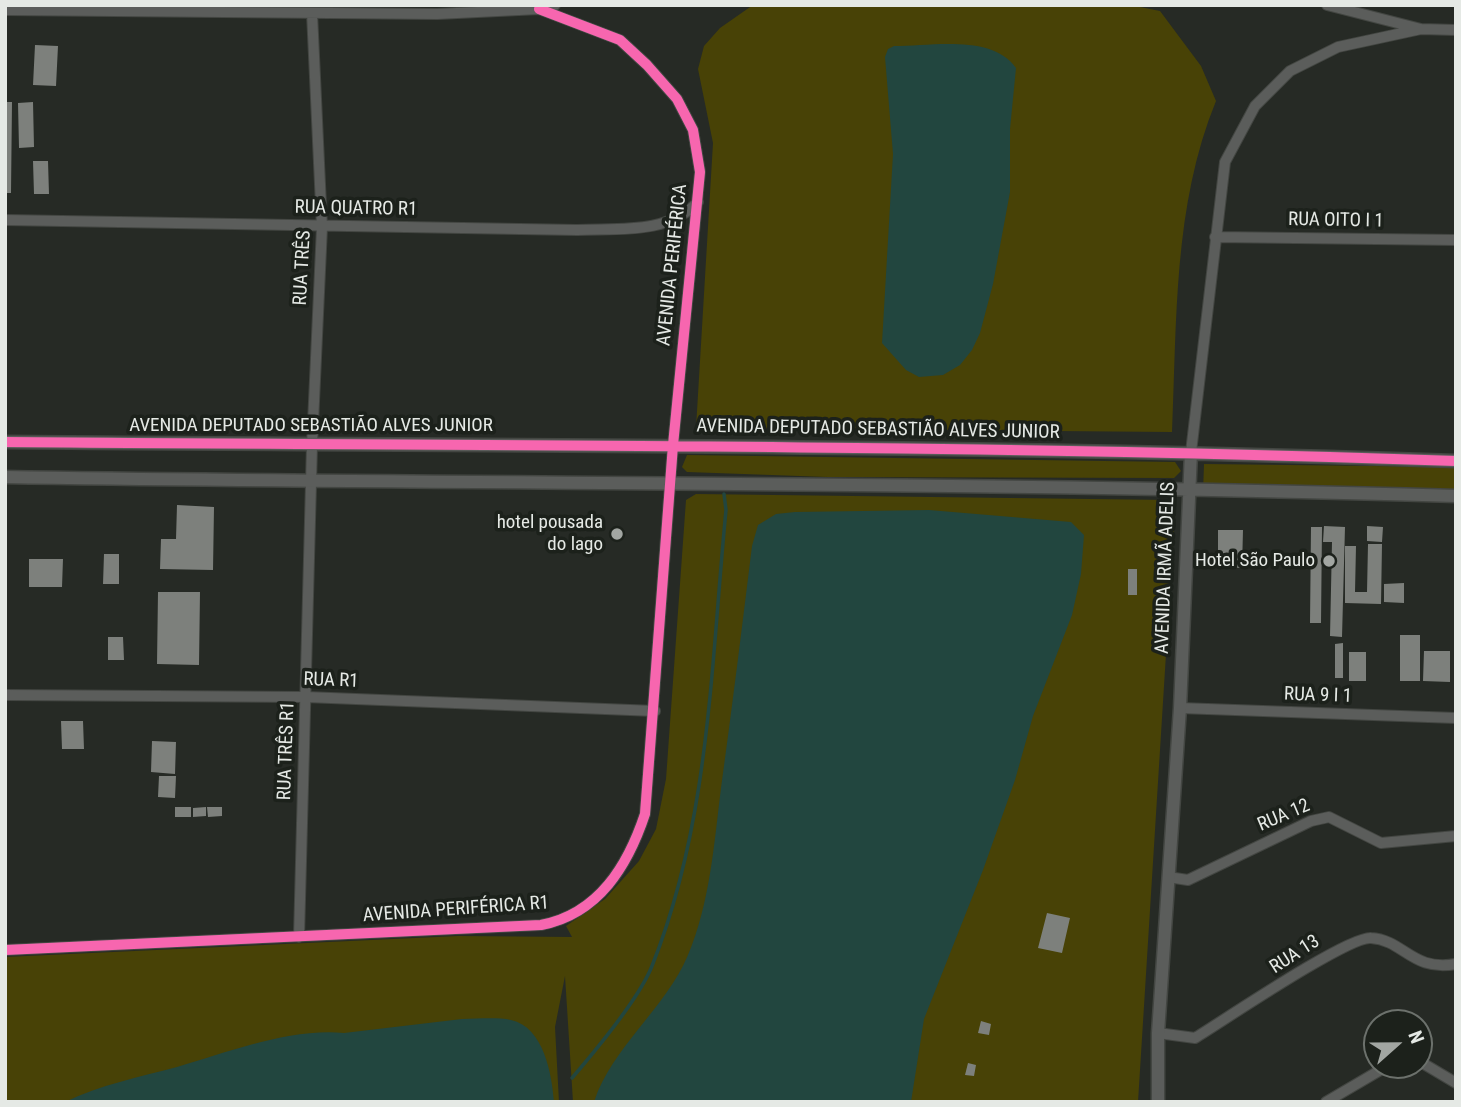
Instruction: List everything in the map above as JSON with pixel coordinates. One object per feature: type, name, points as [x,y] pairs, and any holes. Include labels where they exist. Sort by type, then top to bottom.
[{"type":"street","points":[[5,10],[312,13],[539,9],[555,5]]},
{"type":"street","points":[[1327,5],[1421,29],[1456,30]]},
{"type":"street","name":"AVENIDA PERIFÉRICA","points":[[539,9],[620,40],[677,99],[693,130],[700,172],[671,481]]},
{"type":"street","name":"RUA TRÊS","points":[[312,13],[323,227],[312,482]]},
{"type":"street","name":"AVENIDA IRMÃ ADELIS","points":[[1158,1102],[1158,1033],[1180,708],[1188,488],[1215,237],[1226,162],[1255,106],[1290,71],[1338,47],[1421,29]]},
{"type":"street","name":"RUA QUATRO R1","points":[[5,220],[323,227],[645,228],[669,223],[686,214],[698,202]]},
{"type":"street","name":"RUA OITO I 1","points":[[1215,237],[1456,240]]},
{"type":"street","name":"AVENIDA DEPUTADO SEBASTIÃO ALVES JUNIOR","points":[[5,442],[673,444],[1191,452],[1456,461]]},
{"type":"street","points":[[5,477],[312,482],[671,481],[1188,488],[1456,496]]},
{"type":"street","name":"AVENIDA PERIFÉRICA R1","points":[[5,950],[541,925],[578,911],[611,884],[632,852],[645,814],[671,481]]},
{"type":"street","name":"RUA TRÊS R1","points":[[299,937],[312,482]]},
{"type":"street","name":"RUA R1","points":[[5,695],[306,697],[655,711]]},
{"type":"street","name":"RUA 9 I 1","points":[[1180,708],[1456,718]]},
{"type":"street","name":"RUA 12","points":[[1168,877],[1188,880],[1311,821],[1329,817],[1346,823],[1367,839],[1381,843],[1456,836]]},
{"type":"street","name":"RUA 13","points":[[1158,1033],[1195,1038],[1332,952],[1368,937],[1377,939],[1418,962],[1435,966],[1456,964]]},
{"type":"street","points":[[1433,1069],[1456,1083]]},
{"type":"street","points":[[1326,1102],[1365,1079]]},
{"type":"shaded area","points":[[753,5],[1130,5],[1160,11],[1201,66],[1216,101],[1202,141],[1184,223],[1177,306],[1172,432],[696,428],[713,143],[698,69],[704,46],[720,28]]},
{"type":"shaded area","points":[[687,455],[1175,462],[1181,471],[1174,478],[827,477],[687,472],[682,467]]},
{"type":"shaded area","points":[[1204,464],[1456,467],[1456,497],[1203,492]]},
{"type":"shaded area","points":[[696,494],[1169,500],[1175,510],[1138,1102],[573,1102],[565,976],[555,1027],[559,1102],[5,1102],[5,957],[458,936],[572,937],[566,926],[605,899],[639,861],[656,829],[666,779],[686,500]]},
{"type":"water","points":[[894,46],[977,46],[1006,57],[1016,68],[1010,129],[1010,192],[993,284],[980,333],[972,350],[960,365],[943,375],[919,377],[906,370],[882,343],[893,154],[885,57],[888,49]]},
{"type":"water","points":[[929,510],[1071,522],[1084,535],[1081,574],[1072,615],[1033,716],[1015,780],[983,870],[924,1019],[911,1102],[594,1102],[613,1063],[667,993],[678,974],[688,955],[701,915],[713,852],[752,546],[758,525],[776,514],[795,512]]},
{"type":"water","points":[[462,1019],[511,1020],[522,1024],[531,1032],[539,1042],[548,1066],[554,1102],[65,1102],[120,1082],[259,1042],[302,1034],[344,1033]]},
{"type":"building","points":[[35,45],[58,46],[56,86],[33,85]]},
{"type":"building","points":[[5,102],[12,102],[11,193],[5,193]]},
{"type":"building","points":[[33,102],[34,147],[19,148],[18,103]]},
{"type":"building","points":[[33,161],[48,161],[49,194],[34,194]]},
{"type":"building","points":[[177,505],[214,507],[213,570],[160,569],[161,539],[176,539]]},
{"type":"building","points":[[1324,526],[1345,527],[1342,637],[1330,636],[1332,542],[1323,542]]},
{"type":"building","points":[[1367,526],[1383,527],[1382,542],[1367,541]]},
{"type":"building","points":[[1311,527],[1322,527],[1321,623],[1310,623]]},
{"type":"building","points":[[1218,530],[1243,530],[1242,568],[1218,567]]},
{"type":"building","points":[[1368,544],[1382,544],[1381,604],[1345,603],[1345,546],[1356,546],[1355,592],[1367,592]]},
{"type":"building","points":[[104,554],[119,554],[119,584],[103,584]]},
{"type":"building","points":[[29,559],[63,559],[62,587],[29,587]]},
{"type":"building","points":[[1128,569],[1137,569],[1137,595],[1128,595]]},
{"type":"building","points":[[1404,583],[1404,603],[1384,602],[1384,584]]},
{"type":"building","points":[[158,592],[200,592],[199,665],[157,664]]},
{"type":"building","points":[[1400,635],[1420,635],[1420,681],[1400,681]]},
{"type":"building","points":[[108,637],[123,637],[124,660],[108,660]]},
{"type":"building","points":[[1343,643],[1343,678],[1335,678],[1335,644]]},
{"type":"building","points":[[1424,651],[1450,651],[1450,682],[1423,681]]},
{"type":"building","points":[[1349,652],[1366,652],[1366,681],[1349,681]]},
{"type":"building","points":[[61,721],[83,721],[84,749],[62,749]]},
{"type":"building","points":[[152,741],[176,742],[175,774],[151,772]]},
{"type":"building","points":[[159,776],[176,776],[175,798],[158,797]]},
{"type":"building","points":[[175,807],[191,807],[191,817],[175,817]]},
{"type":"building","points":[[206,807],[206,816],[193,817],[193,808]]},
{"type":"building","points":[[207,807],[222,807],[222,816],[208,817]]},
{"type":"building","points":[[1047,913],[1070,918],[1062,953],[1038,948]]},
{"type":"building","points":[[981,1021],[991,1024],[989,1035],[978,1033]]},
{"type":"building","points":[[968,1063],[976,1065],[974,1076],[965,1075]]},
{"type":"waterway","points":[[572,1078],[616,1024],[646,979],[671,911],[686,855],[705,741],[726,510],[724,494]]},
{"type":"cycle path","points":[[5,950],[541,925],[579,910],[595,898],[620,869],[645,814],[673,445],[700,172],[693,130],[677,99],[647,65],[620,40],[539,9]]},
{"type":"cycle path","points":[[5,442],[1093,451],[1456,461]]},
{"type":"place","name":"hotel pousada do lago","points":[[617,534]]},
{"type":"place","name":"Hotel São Paulo","points":[[1329,561]]}]
